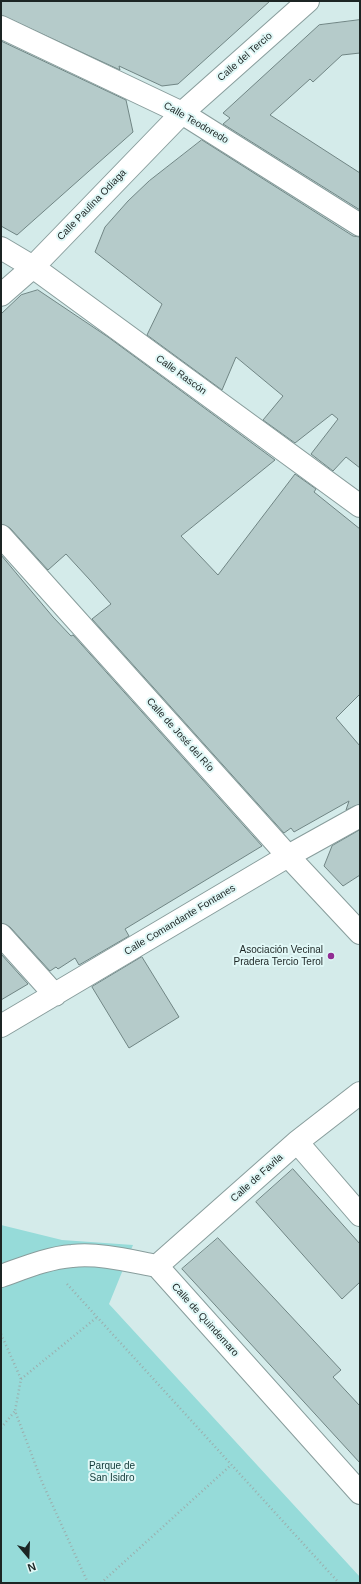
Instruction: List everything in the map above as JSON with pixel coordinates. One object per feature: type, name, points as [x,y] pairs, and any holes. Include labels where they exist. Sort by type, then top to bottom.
[{"type":"street","name":"Calle del Tercio","points":[[182,113],[308,1]]},
{"type":"street","name":"Calle Teodoredo","points":[[1,27],[182,113],[360,225]]},
{"type":"street","name":"Calle Paulina Odiaga","points":[[1,295],[33,267],[182,113]]},
{"type":"street","name":"Calle Rascón","points":[[1,248],[33,267],[360,506]]},
{"type":"street","name":"Calle de José del Río","points":[[1,536],[288,856],[360,932]]},
{"type":"street","name":"Calle Comandante Fontanes","points":[[1,1026],[288,856],[360,816]]},
{"type":"street","points":[[1,935],[55,995]]},
{"type":"street","name":"Calle de Favila","points":[[157,1266],[297,1142],[360,1093]]},
{"type":"street","points":[[297,1142],[360,1215]]},
{"type":"street","points":[[1,1276],[43,1261],[72,1256],[118,1258],[157,1266]]},
{"type":"street","name":"Calle de Quindemaro","points":[[157,1266],[360,1493]]},
{"type":"path","points":[[43,1261],[65,1282],[96,1318],[339,1583]]},
{"type":"path","points":[[21,1379],[96,1318]]},
{"type":"path","points":[[1,1334],[21,1379],[15,1411],[1,1428]]},
{"type":"path","points":[[15,1411],[42,1482],[88,1583]]},
{"type":"path","points":[[101,1583],[231,1465]]},
{"type":"green space","name":"Parque de San Isidro","points":[[1,1225],[62,1240],[133,1245],[109,1304],[360,1577],[360,1583],[1,1583]]},
{"type":"building","points":[[1,1],[270,1],[178,84],[162,86],[119,66],[120,70],[1,15]]},
{"type":"building","points":[[360,20],[360,53],[342,55],[313,82],[310,79],[270,115],[360,173],[360,210],[223,124],[230,118],[223,113],[319,25]]},
{"type":"building","points":[[1,41],[126,100],[133,132],[17,235],[1,226]]},
{"type":"building","points":[[202,140],[353,236],[360,237],[360,468],[346,457],[333,471],[311,454],[338,419],[332,414],[295,443],[263,420],[283,396],[236,357],[222,390],[147,335],[162,304],[95,252],[105,227],[128,201],[149,181]]},
{"type":"building","points":[[38,290],[108,337],[275,460],[181,536],[218,575],[295,474],[316,489],[314,492],[360,529],[360,694],[336,718],[360,746],[360,804],[346,810],[349,801],[294,832],[291,828],[284,833],[92,619],[111,604],[89,579],[66,554],[48,570],[10,528],[1,524],[1,314],[21,295]]},
{"type":"building","points":[[1,555],[53,617],[71,636],[73,635],[262,846],[125,929],[129,936],[79,965],[75,958],[58,969],[56,967],[50,971],[10,927],[1,923]]},
{"type":"building","points":[[360,830],[360,875],[343,886],[324,866],[332,846]]},
{"type":"building","points":[[1,954],[28,984],[1,1000]]},
{"type":"building","points":[[142,957],[179,1017],[129,1048],[92,987]]},
{"type":"building","points":[[293,1169],[360,1244],[360,1282],[342,1299],[256,1202]]},
{"type":"building","points":[[218,1238],[341,1370],[333,1377],[360,1406],[360,1463],[182,1269]]},
{"type":"place","name":"Asociación Vecinal Pradera Tercio Terol","points":[[331,956]]}]
